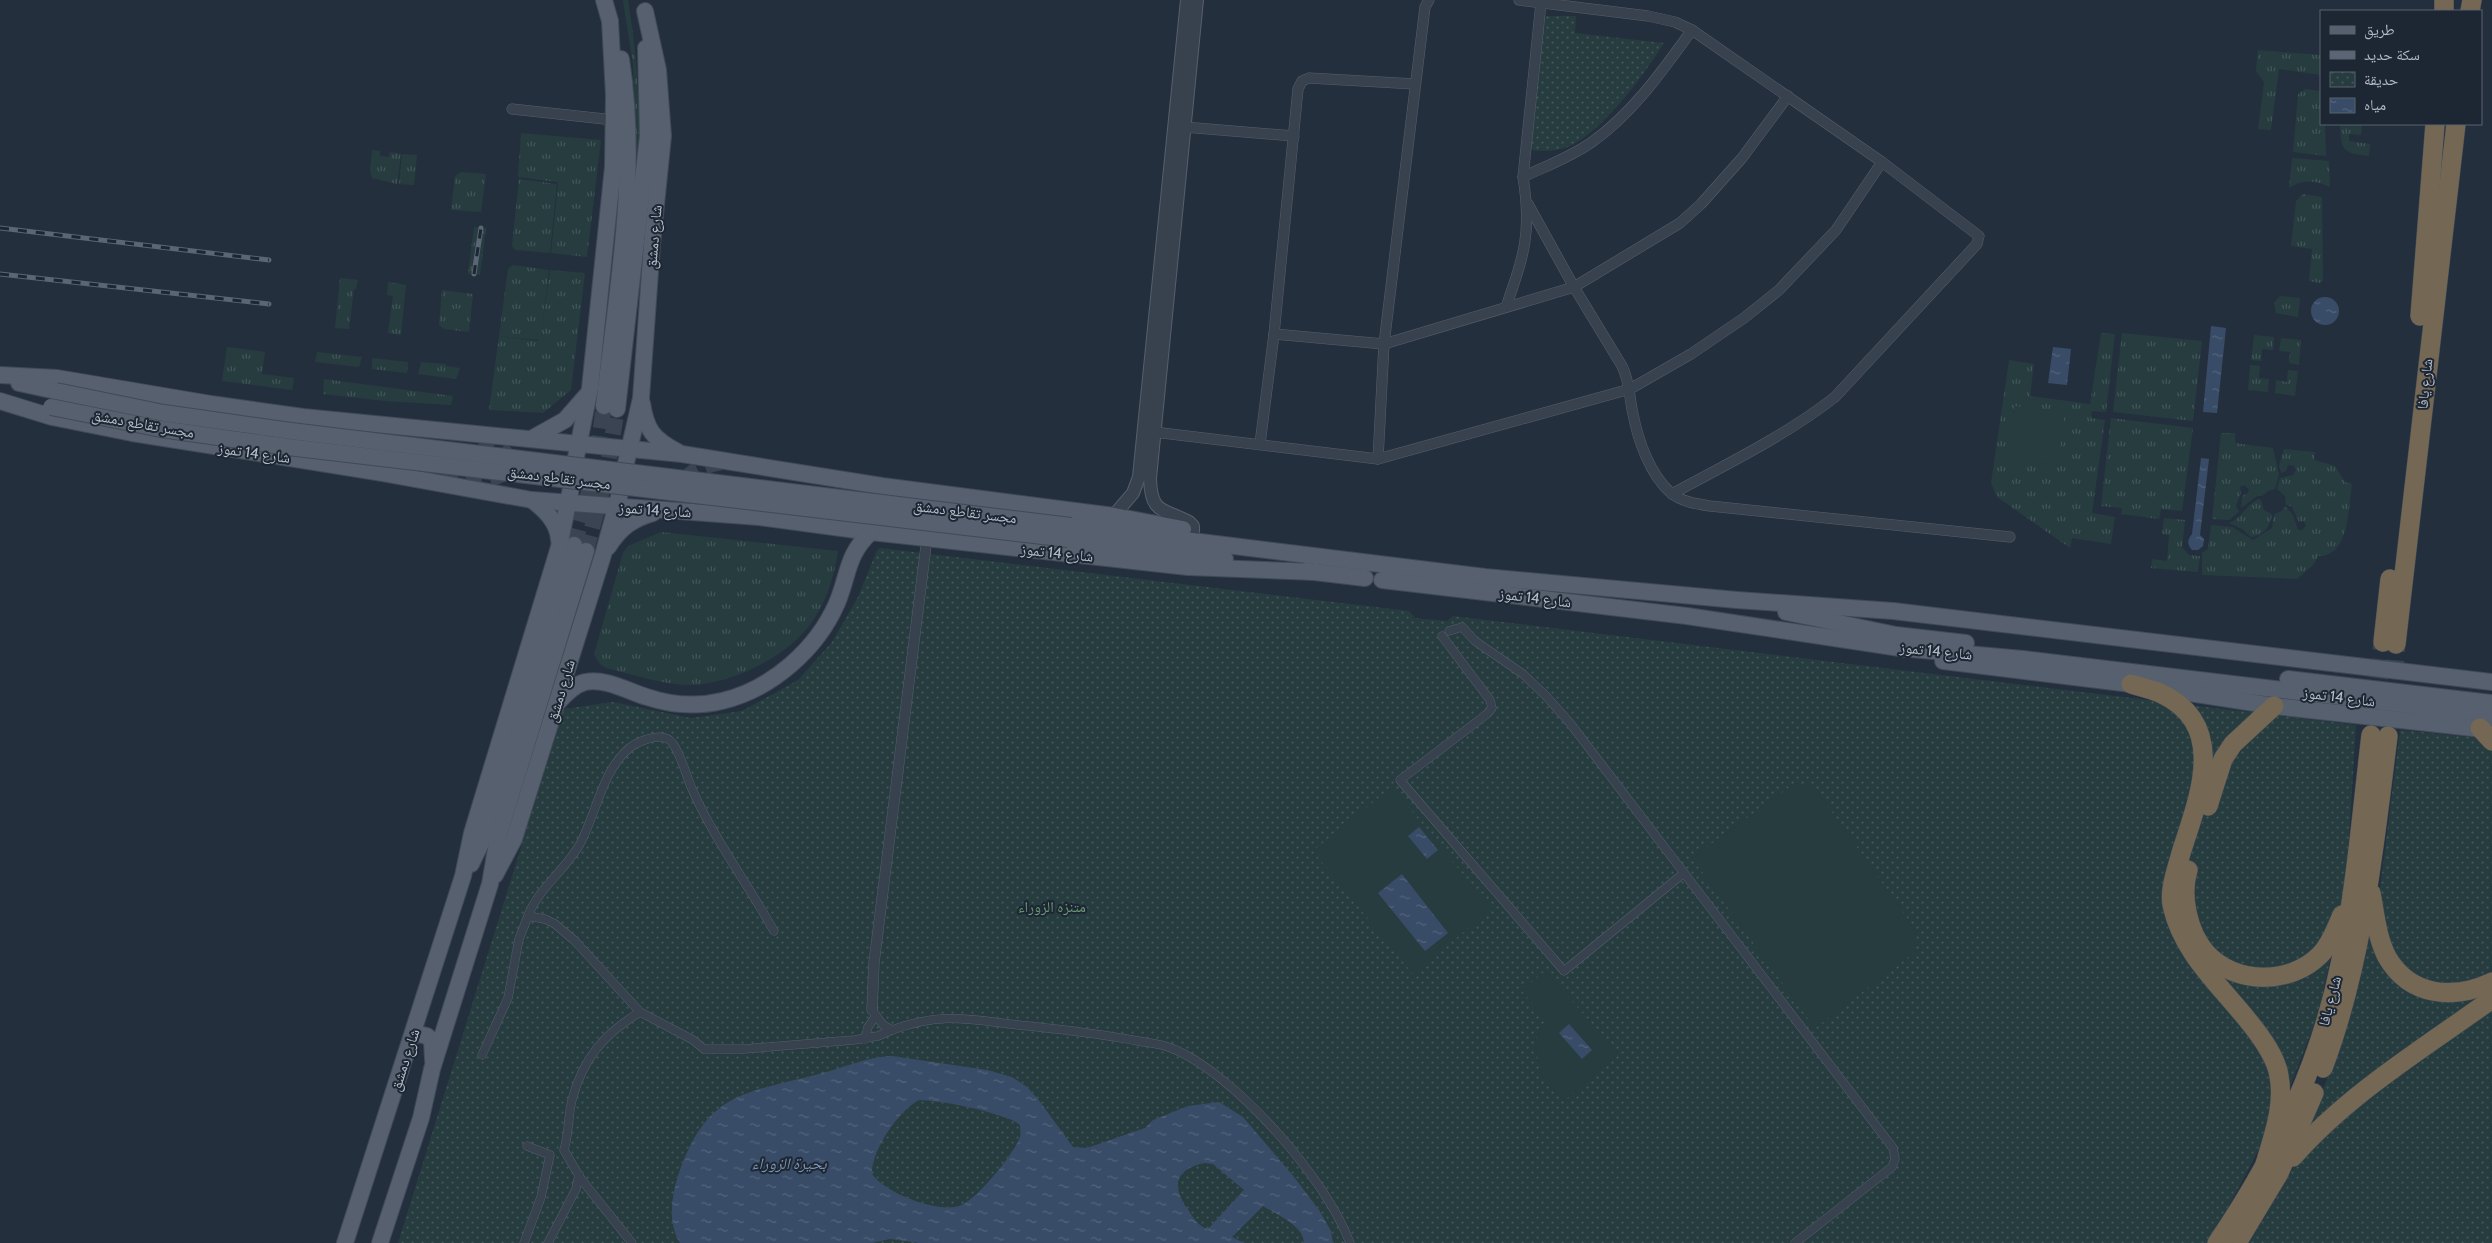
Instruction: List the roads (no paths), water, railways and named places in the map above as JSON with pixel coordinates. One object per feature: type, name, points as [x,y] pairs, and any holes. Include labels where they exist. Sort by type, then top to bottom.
[{"type":"highway","name":"شارع يافا","points":[[2435,125],[2425,262],[2390,643],[2456,125]]},
{"type":"highway","points":[[2132,684],[2160,693],[2178,704],[2192,719],[2201,735],[2204,758],[2202,783],[2175,874],[2171,903],[2180,933],[2205,971],[2258,1033],[2271,1053],[2279,1075],[2281,1101],[2272,1171]]},
{"type":"highway","points":[[2274,706],[2240,738],[2223,759],[2186,876],[2185,905],[2193,932],[2207,953],[2227,967],[2244,975],[2262,978],[2285,976],[2320,955],[2334,934],[2361,884]]},
{"type":"highway","name":"شارع يافا","points":[[2236,1243],[2272,1171],[2313,1059],[2341,961],[2361,884],[2380,735]]},
{"type":"highway","points":[[2361,884],[2387,956],[2410,982],[2425,990],[2443,994],[2474,990],[2492,982]]},
{"type":"highway","points":[[2272,1171],[2338,1110],[2492,999]]},
{"type":"highway","name":"شارع يافا","points":[[2217,1243],[2272,1171]]},
{"type":"main road","name":"شارع دمشق","points":[[628,456],[641,398],[652,244],[663,136],[658,70],[644,6]]},
{"type":"main road","name":"شارع دمشق","points":[[607,7],[619,47],[626,90],[629,155],[626,215],[610,407],[648,136],[644,6]]},
{"type":"main road","name":"شارع دمشق","points":[[578,451],[590,388],[613,167],[614,120],[607,7]]},
{"type":"main road","name":"شارع 14 تموز","points":[[0,376],[57,378],[211,404],[303,417],[529,440],[578,451],[628,456],[682,454],[882,486],[1114,516],[1200,543]]},
{"type":"main road","points":[[0,379],[54,399]]},
{"type":"main road","points":[[529,440],[566,420],[584,400],[590,388]]},
{"type":"main road","points":[[0,396],[54,399]]},
{"type":"main road","points":[[641,398],[644,419],[651,433],[661,442],[682,454]]},
{"type":"main road","name":"مجسر تقاطع دمشق","points":[[54,399],[1070,532]]},
{"type":"main road","name":"شارع 14 تموز","points":[[0,401],[52,417],[132,433],[383,472],[532,500],[569,495],[618,500],[660,511],[758,517],[870,532],[1188,567],[1316,564]]},
{"type":"main road","name":"شارع دمشق","points":[[380,1243],[421,1118],[432,1069],[490,884],[498,837],[573,548],[569,495]]},
{"type":"main road","points":[[532,500],[550,515],[555,525],[573,548]]},
{"type":"main road","name":"شارع دمشق","points":[[490,884],[514,839],[558,702],[618,500]]},
{"type":"main road","points":[[603,555],[624,526],[633,520],[660,511]]},
{"type":"main road","name":"شارع 14 تموز","points":[[1070,532],[1102,529],[1200,543],[1316,564],[1484,585],[1900,648],[2023,659],[2489,729]]},
{"type":"main road","points":[[558,702],[571,689],[586,682],[606,682],[650,698],[695,704],[723,701],[758,686],[793,662],[819,634],[838,601],[853,553],[870,532]]},
{"type":"main road","name":"شارع 14 تموز","points":[[1070,532],[1200,543],[1316,564],[1365,578]]},
{"type":"main road","points":[[1188,567],[1197,564],[1200,543]]},
{"type":"main road","name":"شارع دمشق","points":[[345,1243],[464,876],[466,854],[573,548]]},
{"type":"main road","name":"شارع 14 تموز","points":[[1382,580],[1737,600],[1893,611],[2492,682]]},
{"type":"main road","name":"شارع 14 تموز","points":[[1737,600],[1838,624],[1896,635],[2492,703]]},
{"type":"main road","points":[[1737,600],[1858,619],[2492,694]]},
{"type":"main road","points":[[1900,648],[1956,664],[2132,684],[2274,706],[2489,729]]},
{"type":"main road","points":[[414,1033],[427,1036],[432,1041],[432,1069]]},
{"type":"street","points":[[1102,529],[1134,493],[1139,477],[1187,0]]},
{"type":"street","points":[[1198,0],[1154,432],[1150,495],[1160,510],[1189,522],[1200,543]]},
{"type":"street","points":[[1378,459],[1384,344],[1425,7],[1429,0]]},
{"type":"street","points":[[1519,0],[1648,16],[1675,22],[1692,30],[1882,162],[1973,229],[1979,236],[1977,244],[1835,397],[1814,414],[1672,494]]},
{"type":"street","points":[[1506,306],[1523,255],[1528,227],[1528,204],[1523,177],[1541,3]]},
{"type":"street","points":[[1523,177],[1584,147],[1614,125],[1643,94],[1692,30]]},
{"type":"street","points":[[1260,444],[1274,334],[1298,89],[1302,81],[1308,78],[1415,84]]},
{"type":"street","points":[[1274,334],[1384,344],[1574,287],[1680,222],[1701,204],[1742,158],[1788,96]]},
{"type":"street","points":[[512,109],[614,120]]},
{"type":"street","points":[[1184,127],[1294,136]]},
{"type":"street","points":[[1154,432],[1378,459],[1630,389],[1698,349],[1744,318],[1779,290],[1836,230],[1882,162]]},
{"type":"street","points":[[1528,204],[1574,287],[1622,366],[1630,389],[1633,414],[1641,441],[1654,470],[1672,494],[1690,502],[1710,506],[2010,538]]},
{"type":"street","points":[[865,1039],[874,1013],[874,963],[928,538]]},
{"type":"street","points":[[1684,873],[1564,971],[1400,780],[1487,714],[1492,708],[1490,700],[1445,634],[1454,628],[1462,627],[1475,641],[1523,674],[1570,723],[1684,873],[1892,1148],[1895,1159],[1892,1167],[1795,1243]]},
{"type":"street","points":[[482,1055],[508,998],[519,939],[534,902],[577,848],[618,760],[634,744],[652,738],[667,738],[674,743],[691,788],[714,833],[774,931]]},
{"type":"street","points":[[528,916],[545,919],[570,937],[640,1012],[687,1036],[704,1049],[865,1039],[928,1019],[966,1017],[1104,1035],[1171,1048],[1198,1064],[1230,1087],[1262,1116],[1292,1150],[1317,1183],[1331,1205],[1350,1243]]},
{"type":"street","points":[[632,1243],[579,1175],[564,1150],[569,1134],[572,1100],[589,1058],[610,1034],[640,1012]]},
{"type":"street","points":[[874,1013],[883,1025],[892,1030]]},
{"type":"street","points":[[526,1146],[550,1155],[564,1150]]},
{"type":"street","points":[[524,1243],[541,1197],[550,1155]]},
{"type":"street","points":[[548,1243],[576,1189],[579,1175]]},
{"type":"water","points":[[2325,297],[2335,301],[2339,311],[2335,321],[2325,325],[2315,321],[2311,311],[2315,301]]},
{"type":"water","points":[[2211,326],[2226,328],[2217,413],[2203,412]]},
{"type":"water","points":[[2053,347],[2071,349],[2067,385],[2048,383]]},
{"type":"water","points":[[2201,458],[2209,459],[2200,535],[2204,539],[2203,546],[2198,550],[2192,550],[2188,542],[2192,534]]},
{"type":"water","points":[[1419,827],[1438,850],[1427,859],[1408,836]]},
{"type":"water","points":[[1402,874],[1448,933],[1425,951],[1378,893]]},
{"type":"water","points":[[1569,1024],[1592,1050],[1582,1059],[1559,1033]]},
{"type":"water","name":"بحيرة الزوراء","points":[[892,1056],[987,1070],[1012,1077],[1027,1087],[1038,1099],[1073,1147],[1087,1148],[1145,1128],[1153,1120],[1188,1106],[1219,1102],[1243,1117],[1294,1177],[1319,1210],[1331,1231],[1333,1243],[1304,1243],[1303,1237],[1294,1226],[1263,1206],[1232,1237],[1244,1243],[920,1243],[890,1239],[872,1243],[680,1243],[672,1219],[672,1202],[678,1176],[689,1149],[701,1128],[714,1113],[729,1102],[766,1087]],"holes":[[[919,1100],[988,1112],[1013,1120],[1020,1125],[1020,1137],[1003,1165],[975,1196],[959,1206],[938,1207],[912,1200],[888,1188],[872,1174],[876,1154],[881,1143],[895,1122],[911,1105]],[[1204,1163],[1213,1164],[1244,1190],[1208,1229],[1199,1224],[1183,1203],[1178,1188],[1178,1181],[1186,1170]]]},
{"type":"tunnel","points":[[574,545],[594,475],[604,406]]},
{"type":"tunnel","points":[[586,551],[606,475],[617,409]]},
{"type":"tunnel","points":[[418,474],[489,479],[498,476],[504,469],[506,456],[493,443],[479,439]]},
{"type":"tunnel","points":[[713,510],[699,507],[688,500],[685,483],[688,477],[701,468],[724,462]]},
{"type":"tunnel","points":[[2375,706],[2383,642]]},
{"type":"tunnel","points":[[2391,707],[2396,644]]},
{"type":"railway","points":[[0,228],[269,260]]},
{"type":"railway","points":[[474,274],[481,228]]},
{"type":"railway","points":[[0,274],[269,304]]},
{"type":"park label","name":"متنزه الزوراء","points":[[1052,907]]}]
